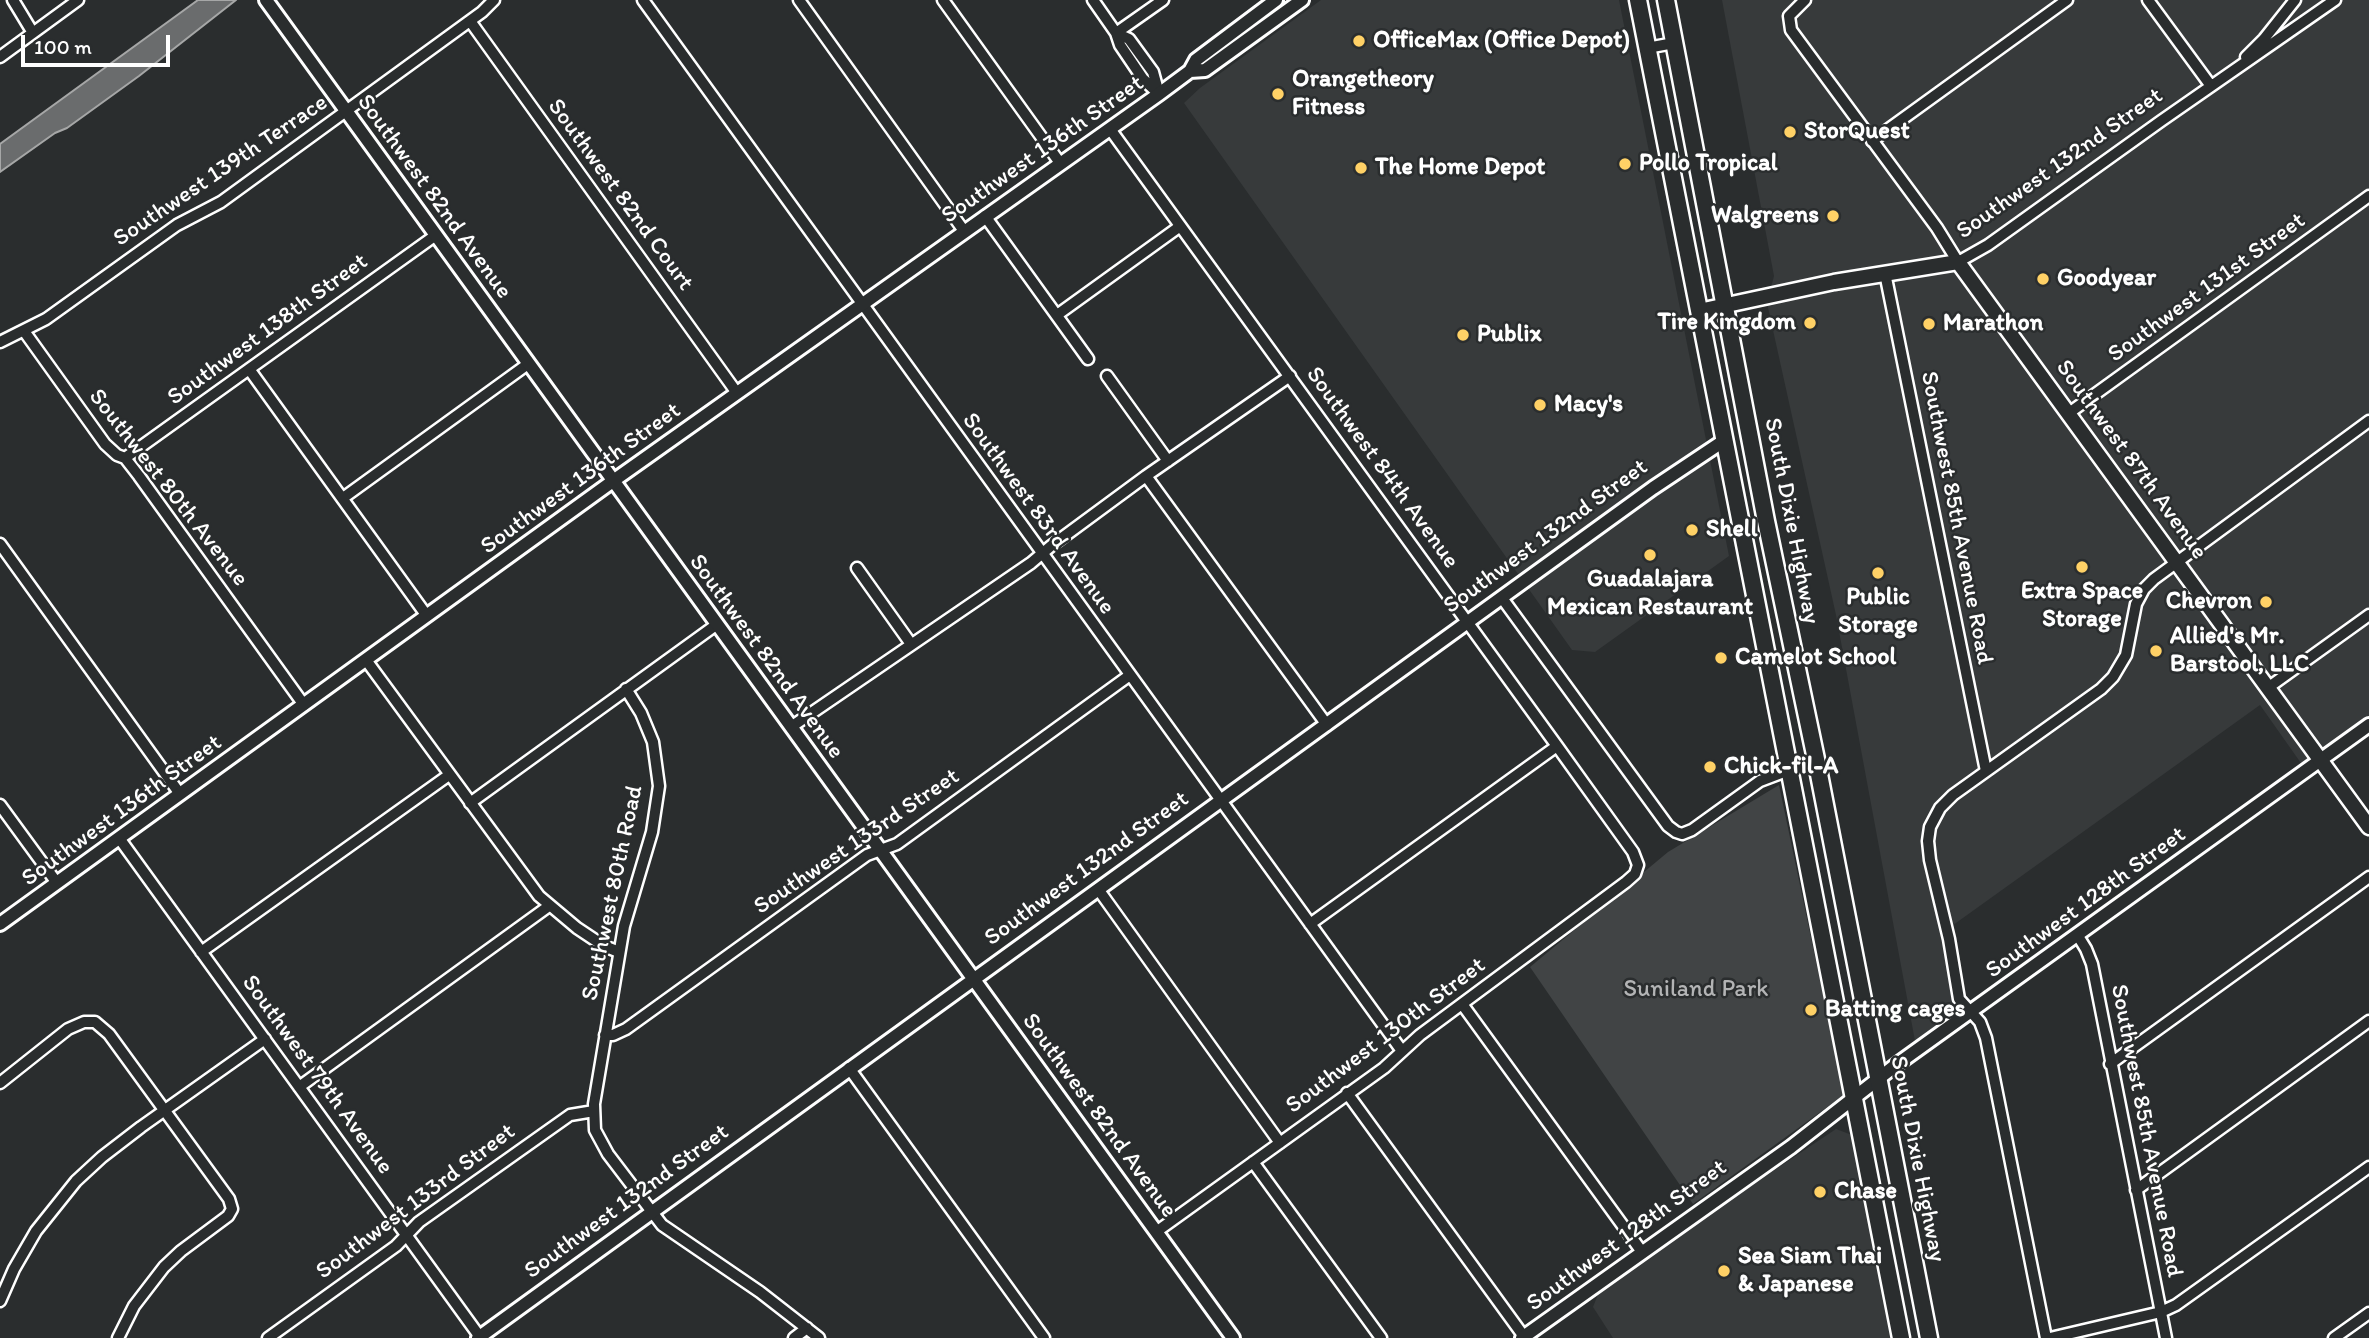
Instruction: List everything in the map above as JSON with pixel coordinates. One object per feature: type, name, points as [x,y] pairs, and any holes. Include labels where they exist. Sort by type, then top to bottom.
[{"type":"highway","name":"South Dixie Highway","points":[[1638,0],[1901,1338]]},
{"type":"highway","name":"South Dixie Highway","points":[[1666,0],[1929,1338]]},
{"type":"highway","points":[[1724,440],[1751,436]]},
{"type":"highway","points":[[1789,770],[1817,764]]},
{"type":"highway","points":[[1897,1320],[1925,1315]]},
{"type":"main road","name":"Southwest 132nd Street","points":[[1699,311],[1885,273],[1958,262]]},
{"type":"main road","name":"Southwest 87th Avenue","points":[[1958,262],[2369,827]]},
{"type":"street","points":[[13,0],[33,33]]},
{"type":"street","points":[[0,57],[78,0]]},
{"type":"street","name":"Southwest 82nd Avenue","points":[[266,0],[1233,1338]]},
{"type":"street","name":"Southwest 139th Terrace","points":[[0,342],[47,319],[177,225],[221,202],[470,21],[494,0]]},
{"type":"street","name":"Southwest 83rd Avenue","points":[[643,0],[1402,1051]]},
{"type":"street","points":[[799,0],[964,231]]},
{"type":"street","points":[[943,0],[1060,163]]},
{"type":"street","points":[[1093,0],[1116,33],[1129,38],[1153,72],[1159,94]]},
{"type":"street","points":[[1116,33],[1163,0]]},
{"type":"street","name":"Southwest 136th Street","points":[[0,924],[613,481],[1159,94],[1190,71],[1196,60],[1276,0]]},
{"type":"street","name":"Southwest 136th Street","points":[[1190,71],[1205,70],[1303,0]]},
{"type":"street","name":"Southwest 87th Avenue","points":[[1805,0],[1789,16],[1791,30],[1937,228],[1958,262]]},
{"type":"street","points":[[1872,141],[2067,0]]},
{"type":"street","points":[[2148,0],[2211,86]]},
{"type":"street","points":[[2228,74],[2264,39],[2295,0]]},
{"type":"street","name":"Southwest 132nd Street","points":[[1958,262],[1988,245],[2335,0]]},
{"type":"street","name":"Southwest 82nd Court","points":[[470,21],[737,393]]},
{"type":"street","points":[[1647,48],[1674,43]]},
{"type":"street","name":"Southwest 84th Avenue","points":[[1110,128],[1633,852],[1638,870]]},
{"type":"street","name":"Southwest 131st Street","points":[[2069,413],[2369,196]]},
{"type":"street","points":[[985,216],[1088,359]]},
{"type":"street","points":[[1057,315],[1179,227]]},
{"type":"street","name":"Southwest 138th Street","points":[[125,458],[436,234]]},
{"type":"street","name":"Southwest 85th Avenue Road","points":[[1885,273],[1986,771]]},
{"type":"street","name":"Southwest 80th Avenue","points":[[24,331],[105,444],[117,455],[125,458],[304,705]]},
{"type":"street","points":[[343,498],[528,364]]},
{"type":"street","points":[[249,369],[428,616]]},
{"type":"street","points":[[1107,376],[1168,461]]},
{"type":"street","points":[[791,727],[934,630],[1146,476],[1290,376]]},
{"type":"street","points":[[2369,421],[2154,579],[2140,594],[2132,615],[2126,655],[2113,677],[2101,689],[1953,795],[1935,814],[1928,834],[1930,860],[1949,939],[1959,999],[1980,1022],[1986,1038],[2048,1338],[2161,1312],[2187,1298],[2369,1167]]},
{"type":"street","name":"Southwest 132nd Street","points":[[479,1337],[1220,800],[1724,440]]},
{"type":"street","points":[[1146,476],[1327,724]]},
{"type":"street","points":[[0,544],[180,794]]},
{"type":"street","points":[[856,568],[911,644]]},
{"type":"street","points":[[1502,598],[1668,826],[1679,833],[1692,830],[1760,781],[1789,770]]},
{"type":"street","points":[[2269,687],[2369,615]]},
{"type":"street","points":[[470,803],[716,625]]},
{"type":"street","points":[[366,660],[530,884],[549,906],[589,937],[619,952]]},
{"type":"street","name":"Southwest 133rd Street","points":[[605,1035],[613,1035],[626,1029],[867,855],[897,844],[1130,676]]},
{"type":"street","name":"Southwest 80th Road","points":[[594,1111],[619,952],[628,909],[652,832],[659,786],[653,742],[626,689]]},
{"type":"street","name":"Southwest 128th Street","points":[[1524,1337],[1791,1147],[1878,1078],[2369,725]]},
{"type":"street","points":[[1310,924],[1557,746]]},
{"type":"street","points":[[201,952],[449,775]]},
{"type":"street","points":[[0,805],[57,883]]},
{"type":"street","name":"Southwest 79th Avenue","points":[[119,838],[479,1337]]},
{"type":"street","name":"Southwest 130th Street","points":[[1156,1232],[1384,1068],[1462,1004],[1626,882],[1638,870]]},
{"type":"street","points":[[2110,1064],[2369,877]]},
{"type":"street","points":[[1098,888],[1280,1143]]},
{"type":"street","points":[[299,1087],[549,906]]},
{"type":"street","name":"Southwest 85th Avenue Road","points":[[2078,936],[2087,949],[2092,964],[2166,1338]]},
{"type":"street","points":[[1462,1004],[1642,1252]]},
{"type":"street","points":[[0,1083],[68,1029],[90,1021],[105,1028],[229,1199],[232,1209],[228,1216],[164,1267],[134,1306],[118,1338]]},
{"type":"street","points":[[2136,1190],[2369,1021]]},
{"type":"street","points":[[0,1301],[27,1245],[65,1192],[102,1157],[265,1039]]},
{"type":"street","points":[[849,1068],[1044,1338]]},
{"type":"street","points":[[1347,1093],[1524,1337]]},
{"type":"street","points":[[594,1111],[594,1130],[601,1143],[662,1225],[726,1268],[819,1338]]},
{"type":"street","name":"Southwest 133rd Street","points":[[268,1338],[396,1246],[419,1222],[569,1115],[594,1111]]},
{"type":"street","points":[[1253,1162],[1381,1338]]},
{"type":"street","points":[[2334,1338],[2369,1313]]},
{"type":"street","points":[[794,1338],[807,1328]]},
{"type":"shaded area","points":[[198,0],[236,0],[139,76],[0,172],[0,144]]},
{"type":"shaded area","points":[[1321,0],[1619,0],[1729,556],[1595,652],[1572,650],[1184,103],[1200,88]]},
{"type":"shaded area","points":[[1722,0],[2369,0],[2369,718],[2303,766],[2260,705],[1942,933],[1957,1012],[1915,1041],[1836,615],[1767,303],[1774,276]]},
{"type":"shaded area","points":[[1836,1129],[1852,1135],[1894,1338],[1613,1338],[1593,1307],[1599,1292],[1671,1239]]},
{"type":"green space","name":"Suniland Park","points":[[1779,785],[1844,1095],[1693,1204],[1530,967],[1668,852]]},
{"type":"place","name":"OfficeMax (Office Depot)","points":[[1359,41]]},
{"type":"place","name":"Orangetheory Fitness","points":[[1278,94]]},
{"type":"place","name":"StorQuest","points":[[1790,132]]},
{"type":"place","name":"Pollo Tropical","points":[[1625,164]]},
{"type":"place","name":"The Home Depot","points":[[1361,168]]},
{"type":"place","name":"Walgreens","points":[[1833,216]]},
{"type":"place","name":"Goodyear","points":[[2043,279]]},
{"type":"place","name":"Tire Kingdom","points":[[1810,323]]},
{"type":"place","name":"Marathon","points":[[1929,324]]},
{"type":"place","name":"Publix","points":[[1463,335]]},
{"type":"place","name":"Macy's","points":[[1540,405]]},
{"type":"place","name":"Shell","points":[[1692,530]]},
{"type":"place","name":"Guadalajara Mexican Restaurant","points":[[1650,555]]},
{"type":"place","name":"Extra Space Storage","points":[[2082,567]]},
{"type":"place","name":"Public Storage","points":[[1878,573]]},
{"type":"place","name":"Chevron","points":[[2266,602]]},
{"type":"place","name":"Allied's Mr. Barstool, LLC","points":[[2156,651]]},
{"type":"place","name":"Camelot School","points":[[1721,658]]},
{"type":"place","name":"Chick-fil-A","points":[[1710,767]]},
{"type":"place","name":"Batting cages","points":[[1811,1010]]},
{"type":"place","name":"Chase","points":[[1820,1192]]},
{"type":"place","name":"Sea Siam Thai & Japanese","points":[[1724,1271]]}]
